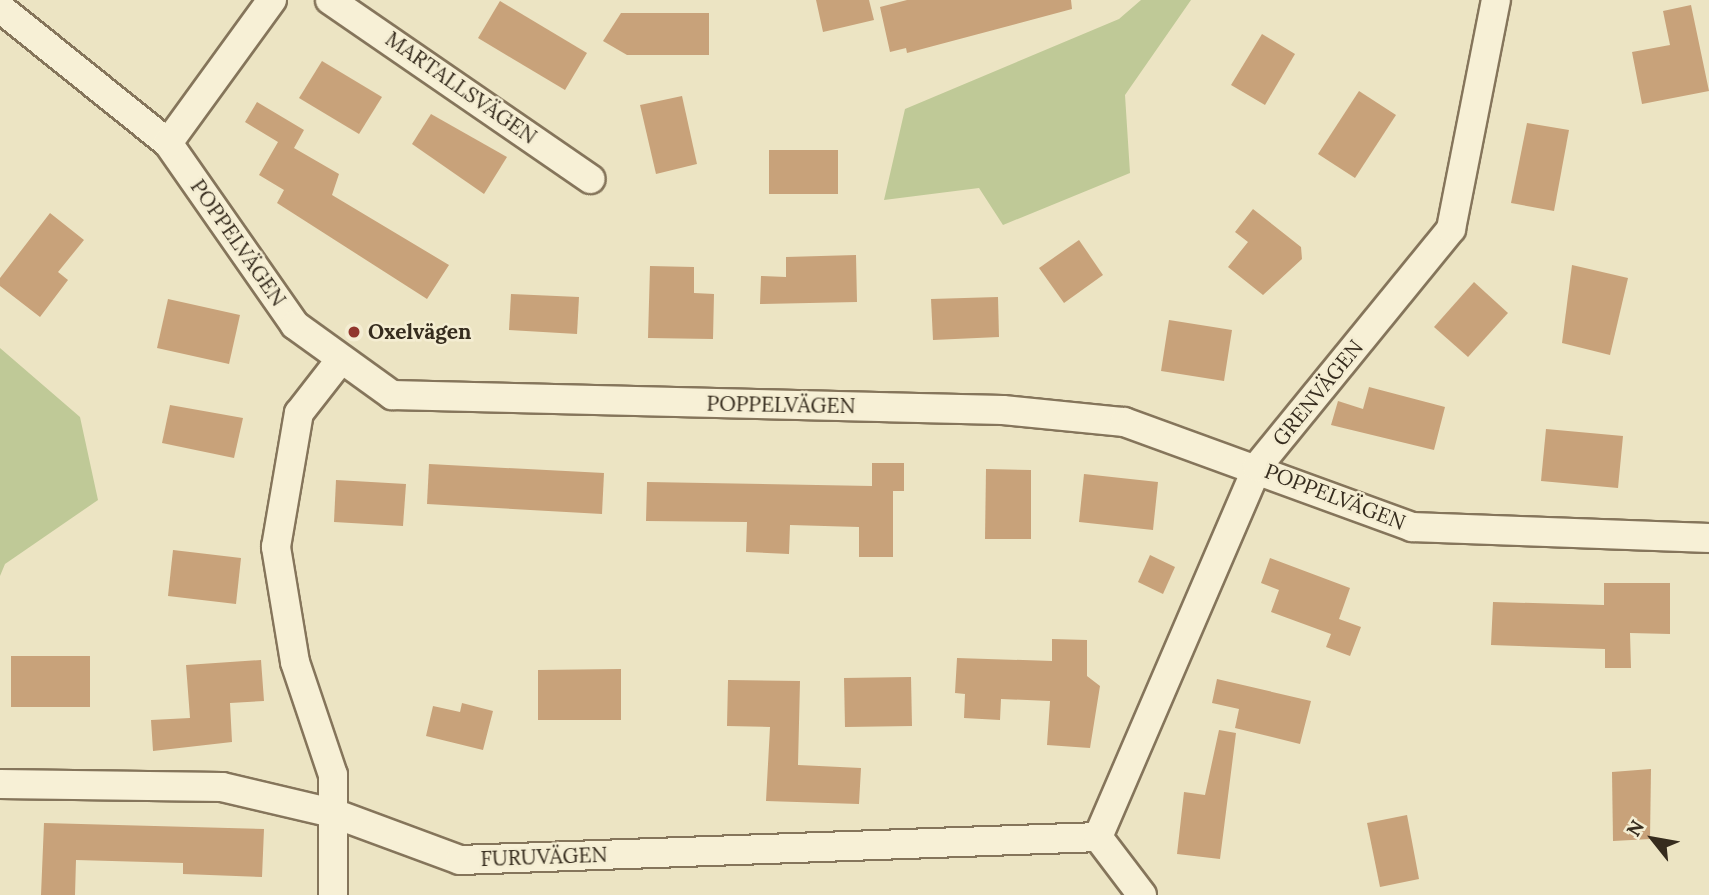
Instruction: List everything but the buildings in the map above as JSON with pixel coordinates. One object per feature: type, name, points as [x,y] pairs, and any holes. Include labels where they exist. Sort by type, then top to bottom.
[{"type":"street","points":[[168,143],[272,0]]},
{"type":"street","name":"MARTALLSVÄGEN","points":[[330,0],[441,70],[590,179]]},
{"type":"street","name":"GRENVÄGEN","points":[[1098,837],[1257,467],[1451,229],[1502,1]]},
{"type":"street","name":"POPPELVÄGEN","points":[[0,8],[168,143],[295,325],[392,395],[1003,410],[1124,422],[1257,467],[1412,527],[1709,538]]},
{"type":"street","points":[[333,895],[333,775],[295,662],[276,547],[299,413],[341,359]]},
{"type":"street","name":"FURUVÄGEN","points":[[0,784],[222,787],[333,813],[460,860],[1098,837]]},
{"type":"street","points":[[1098,837],[1142,895]]},
{"type":"green space","points":[[1141,0],[1191,0],[1125,95],[1130,173],[1003,225],[979,188],[884,200],[905,109],[1119,19]]},
{"type":"green space","points":[[0,348],[80,417],[98,500],[5,564],[0,576]]},
{"type":"place","name":"Oxelvägen","points":[[354,332]]}]
